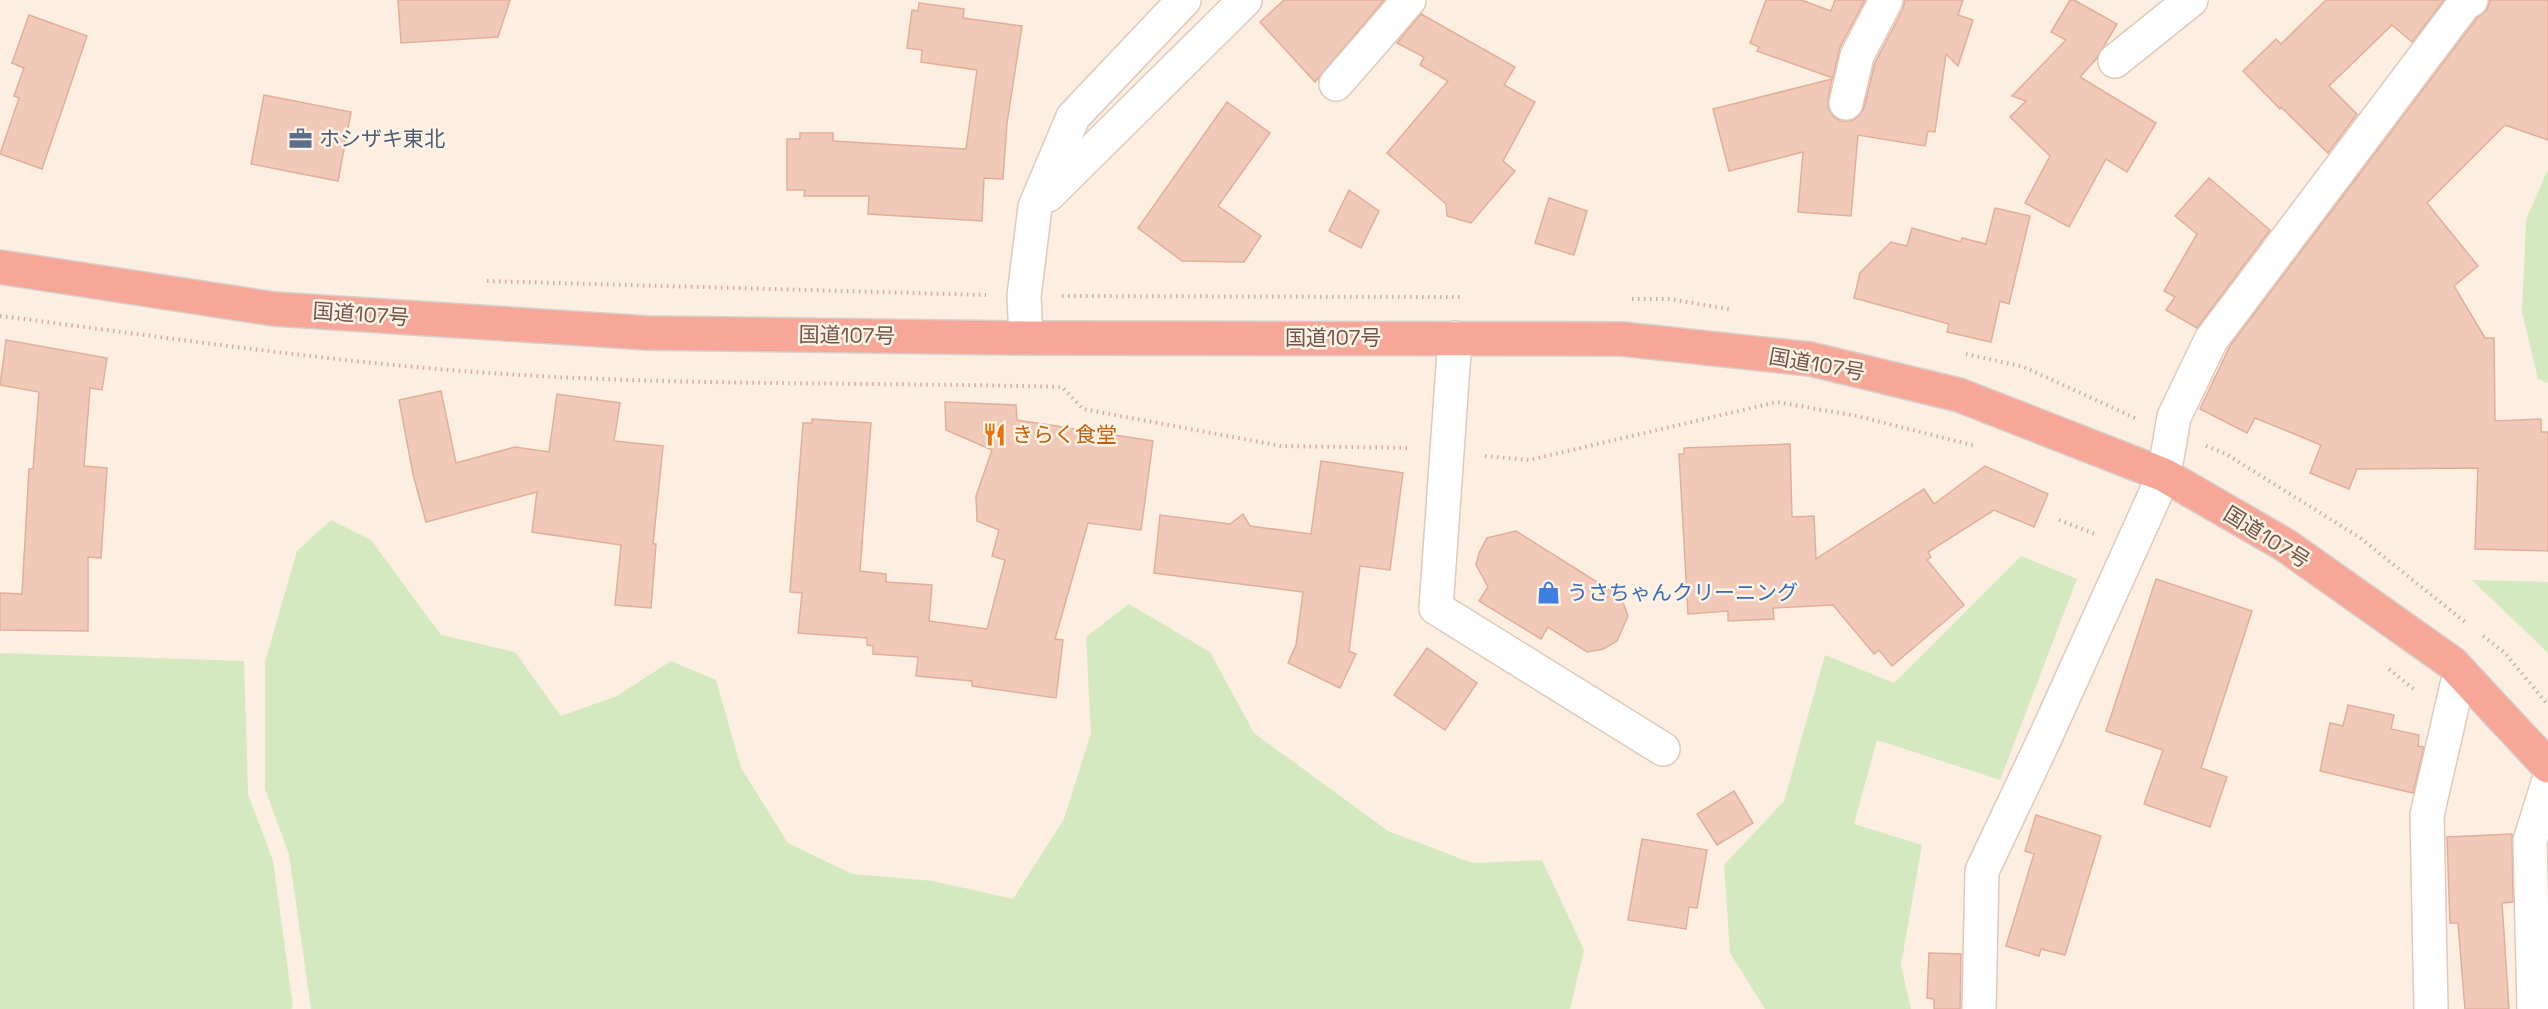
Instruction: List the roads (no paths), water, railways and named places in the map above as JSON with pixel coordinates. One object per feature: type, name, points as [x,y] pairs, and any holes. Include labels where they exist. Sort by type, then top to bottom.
[{"type":"highway","name":"国道107号","points":[[0,267],[274,309],[648,333],[1026,338],[1622,339],[1810,359],[1959,395],[2164,475],[2285,545],[2452,663],[2548,766]]},
{"type":"street","points":[[1026,338],[1024,296],[1035,207],[1073,117],[1184,0]]},
{"type":"street","points":[[1035,207],[1245,0]]},
{"type":"street","points":[[1336,84],[1409,0]]},
{"type":"street","points":[[1846,103],[1857,56],[1886,0]]},
{"type":"street","points":[[2115,61],[2192,0]]},
{"type":"street","points":[[1979,1009],[1982,871],[2164,475],[2174,417],[2211,340],[2464,4],[2471,0]]},
{"type":"street","points":[[1455,338],[1436,608],[1663,749]]},
{"type":"street","points":[[2431,1009],[2427,815],[2460,672]]},
{"type":"street","points":[[2534,1009],[2530,841],[2548,783]]},
{"type":"place","name":"ホシザキ東北","points":[[301,138]]},
{"type":"place","name":"きらく食堂","points":[[994,434]]},
{"type":"place","name":"うさちゃんクリーニング","points":[[1549,592]]}]
